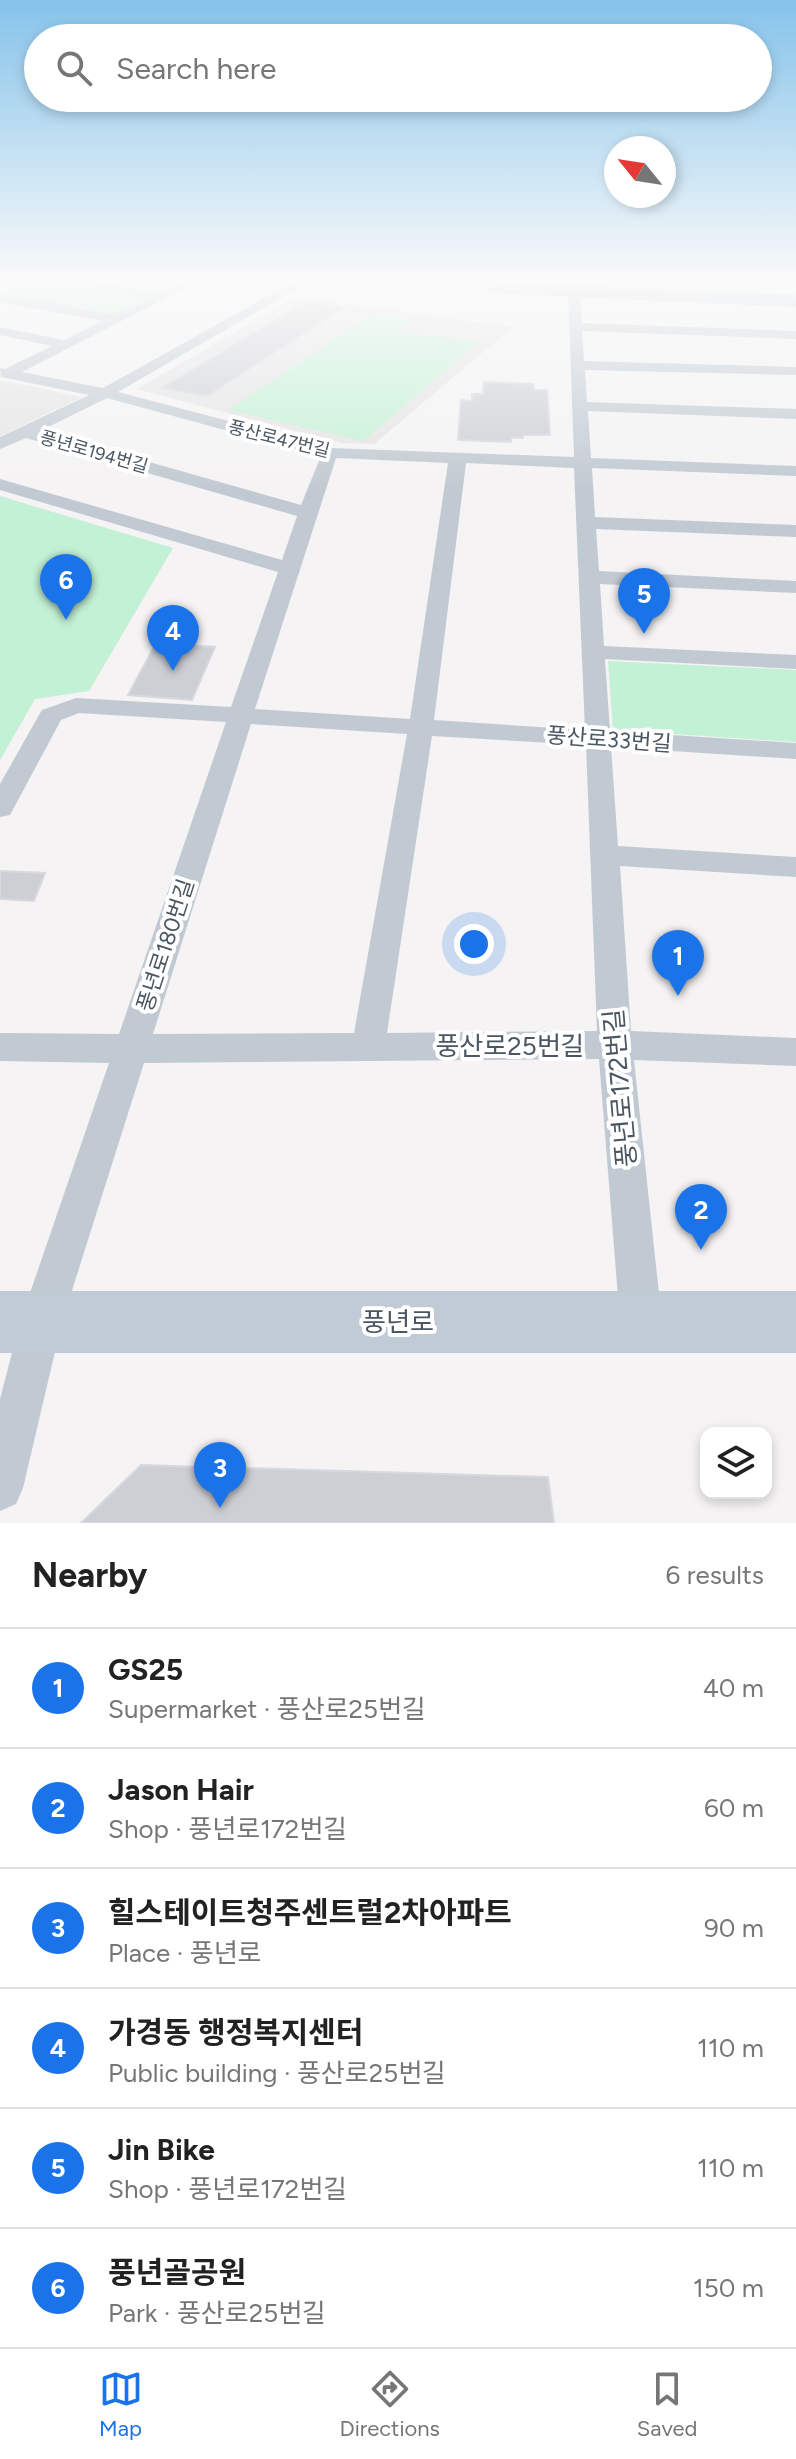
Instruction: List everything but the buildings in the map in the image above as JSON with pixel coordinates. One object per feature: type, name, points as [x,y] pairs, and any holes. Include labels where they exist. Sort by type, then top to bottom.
[{"type":"street","points":[[3,373],[56,348]]},
{"type":"street","name":"풍년로194번길","points":[[0,444],[105,393],[185,348]]},
{"type":"street","name":"풍년로172번길","points":[[576,348],[615,1045],[641,1322]]},
{"type":"street","points":[[577,365],[796,371]]},
{"type":"street","name":"풍산로47번길","points":[[3,373],[105,393],[331,453],[796,471]]},
{"type":"street","points":[[579,406],[796,414]]},
{"type":"street","name":"풍년로194번길","points":[[25,432],[308,513]]},
{"type":"street","name":"풍년로180번길","points":[[0,1488],[20,1322],[130,1049],[324,464],[331,453]]},
{"type":"street","points":[[368,1047],[421,727],[458,457]]},
{"type":"street","points":[[0,484],[290,569]]},
{"type":"street","points":[[588,523],[792,531]]},
{"type":"street","points":[[589,577],[796,587]]},
{"type":"street","points":[[593,652],[796,662]]},
{"type":"street","points":[[0,808],[51,715],[76,705],[242,715]]},
{"type":"street","name":"풍산로33번길","points":[[242,715],[796,751]]},
{"type":"street","points":[[604,855],[796,867]]},
{"type":"street","name":"풍산로25번길","points":[[0,1047],[130,1049],[615,1045],[796,1052]]},
{"type":"street","name":"풍년로","points":[[20,1322],[796,1322]]},
{"type":"shaded area","points":[[208,348],[488,348],[374,444],[342,443],[136,389]]},
{"type":"shaded area","points":[[0,380],[82,397],[0,436]]},
{"type":"green space","points":[[321,348],[472,348],[363,441],[228,410]]},
{"type":"green space","points":[[0,496],[173,548],[89,691],[35,699],[0,760]]},
{"type":"green space","points":[[608,661],[796,670],[796,742],[613,730]]},
{"type":"place","name":"풍년골공원","points":[[66,620]]},
{"type":"place","name":"Jin Bike","points":[[644,634]]},
{"type":"place","name":"가경동 행정복지센터","points":[[173,671]]},
{"type":"place","name":"GS25","points":[[678,996]]},
{"type":"place","name":"Jason Hair","points":[[701,1250]]},
{"type":"place","name":"힐스테이트청주센트럴2차아파트","points":[[220,1508]]}]
